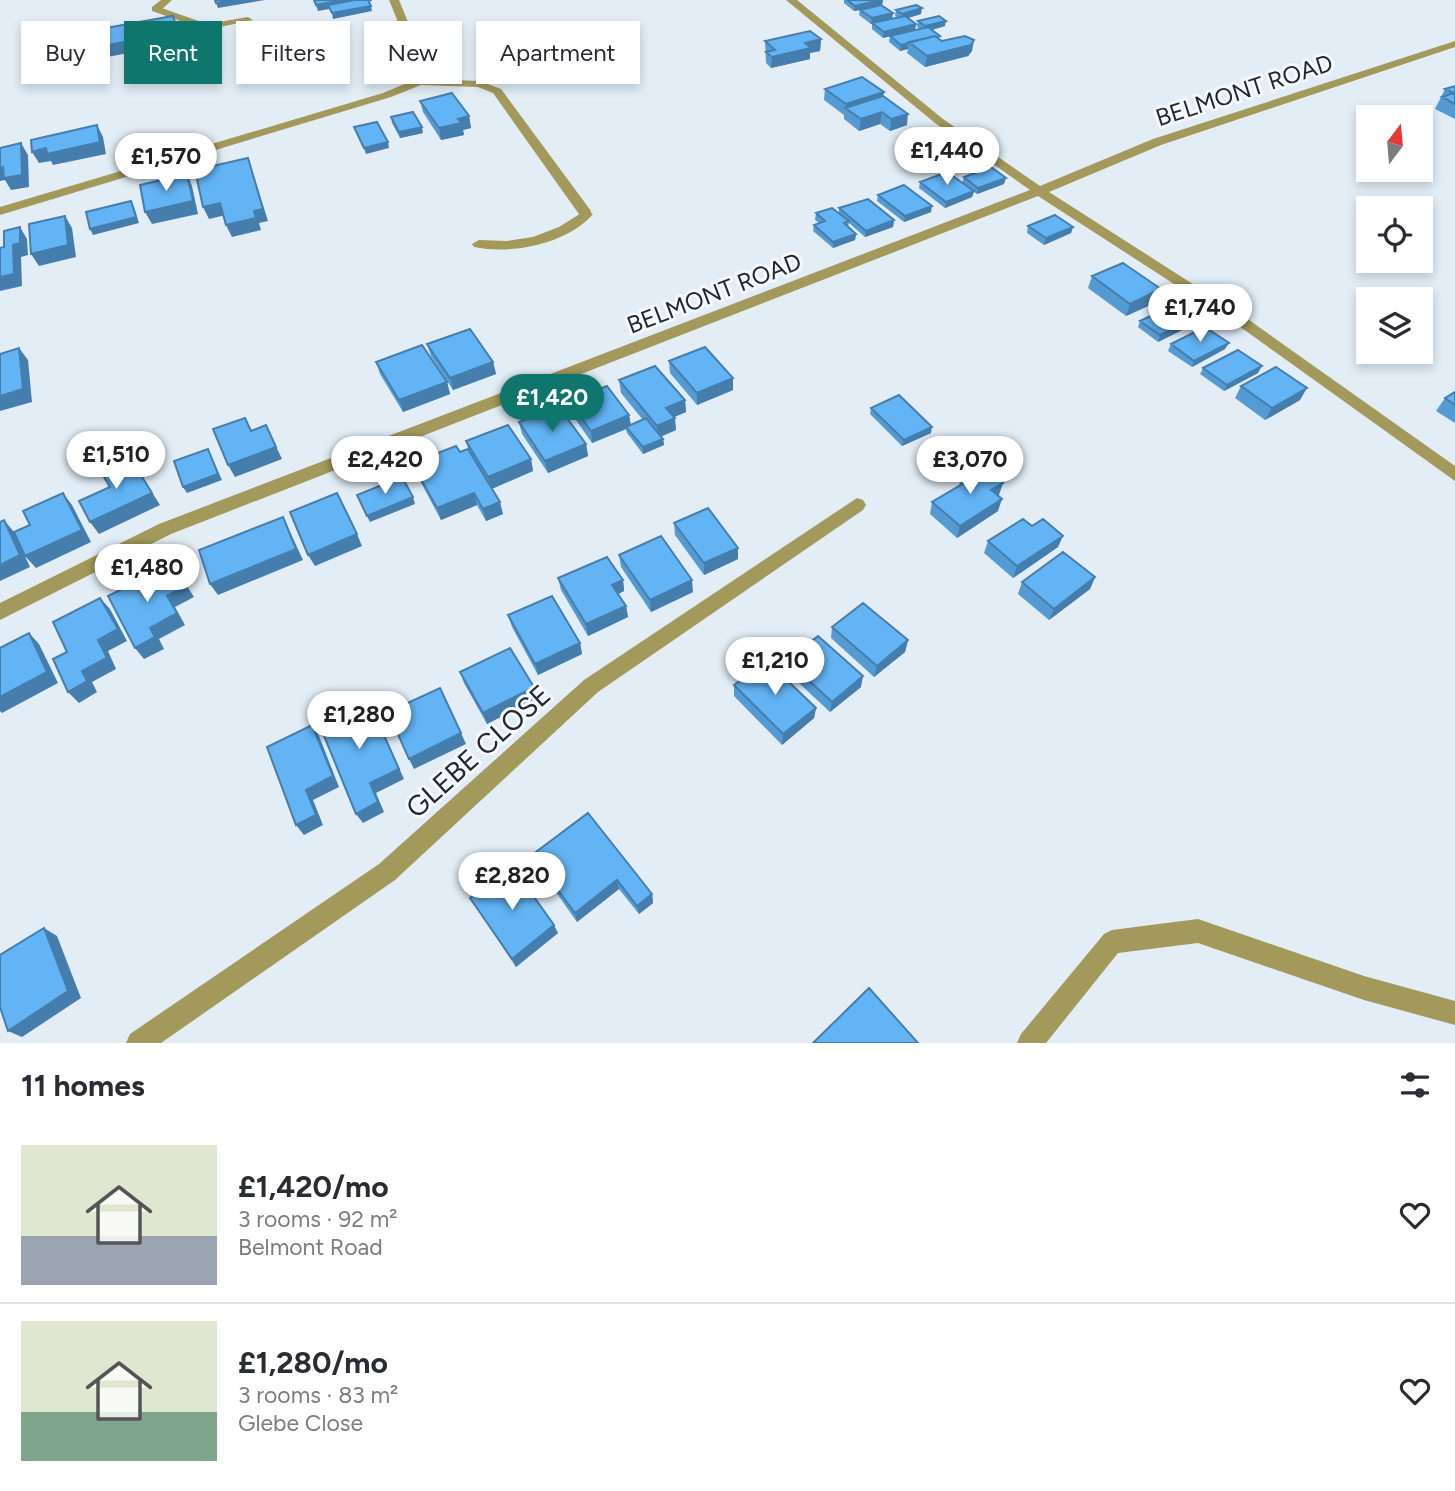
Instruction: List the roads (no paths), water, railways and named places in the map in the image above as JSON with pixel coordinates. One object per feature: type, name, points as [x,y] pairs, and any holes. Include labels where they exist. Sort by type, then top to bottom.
[{"type":"street","points":[[167,0],[156,9],[206,27],[248,20]]},
{"type":"street","points":[[394,0],[403,21]]},
{"type":"street","points":[[792,0],[939,121],[1039,191],[1244,323],[1455,475]]},
{"type":"street","name":"BELMONT ROAD","points":[[0,612],[165,529],[1039,191],[1157,142],[1455,44]]},
{"type":"street","points":[[462,83],[480,84],[497,91],[586,214],[577,223],[561,231],[509,246],[480,244]]},
{"type":"street","points":[[0,211],[387,95],[415,84]]},
{"type":"street","name":"GLEBE CLOSE","points":[[139,1043],[387,872],[591,686],[857,505]]},
{"type":"street","points":[[1030,1043],[1112,942],[1198,931],[1364,988],[1455,1013]]}]
